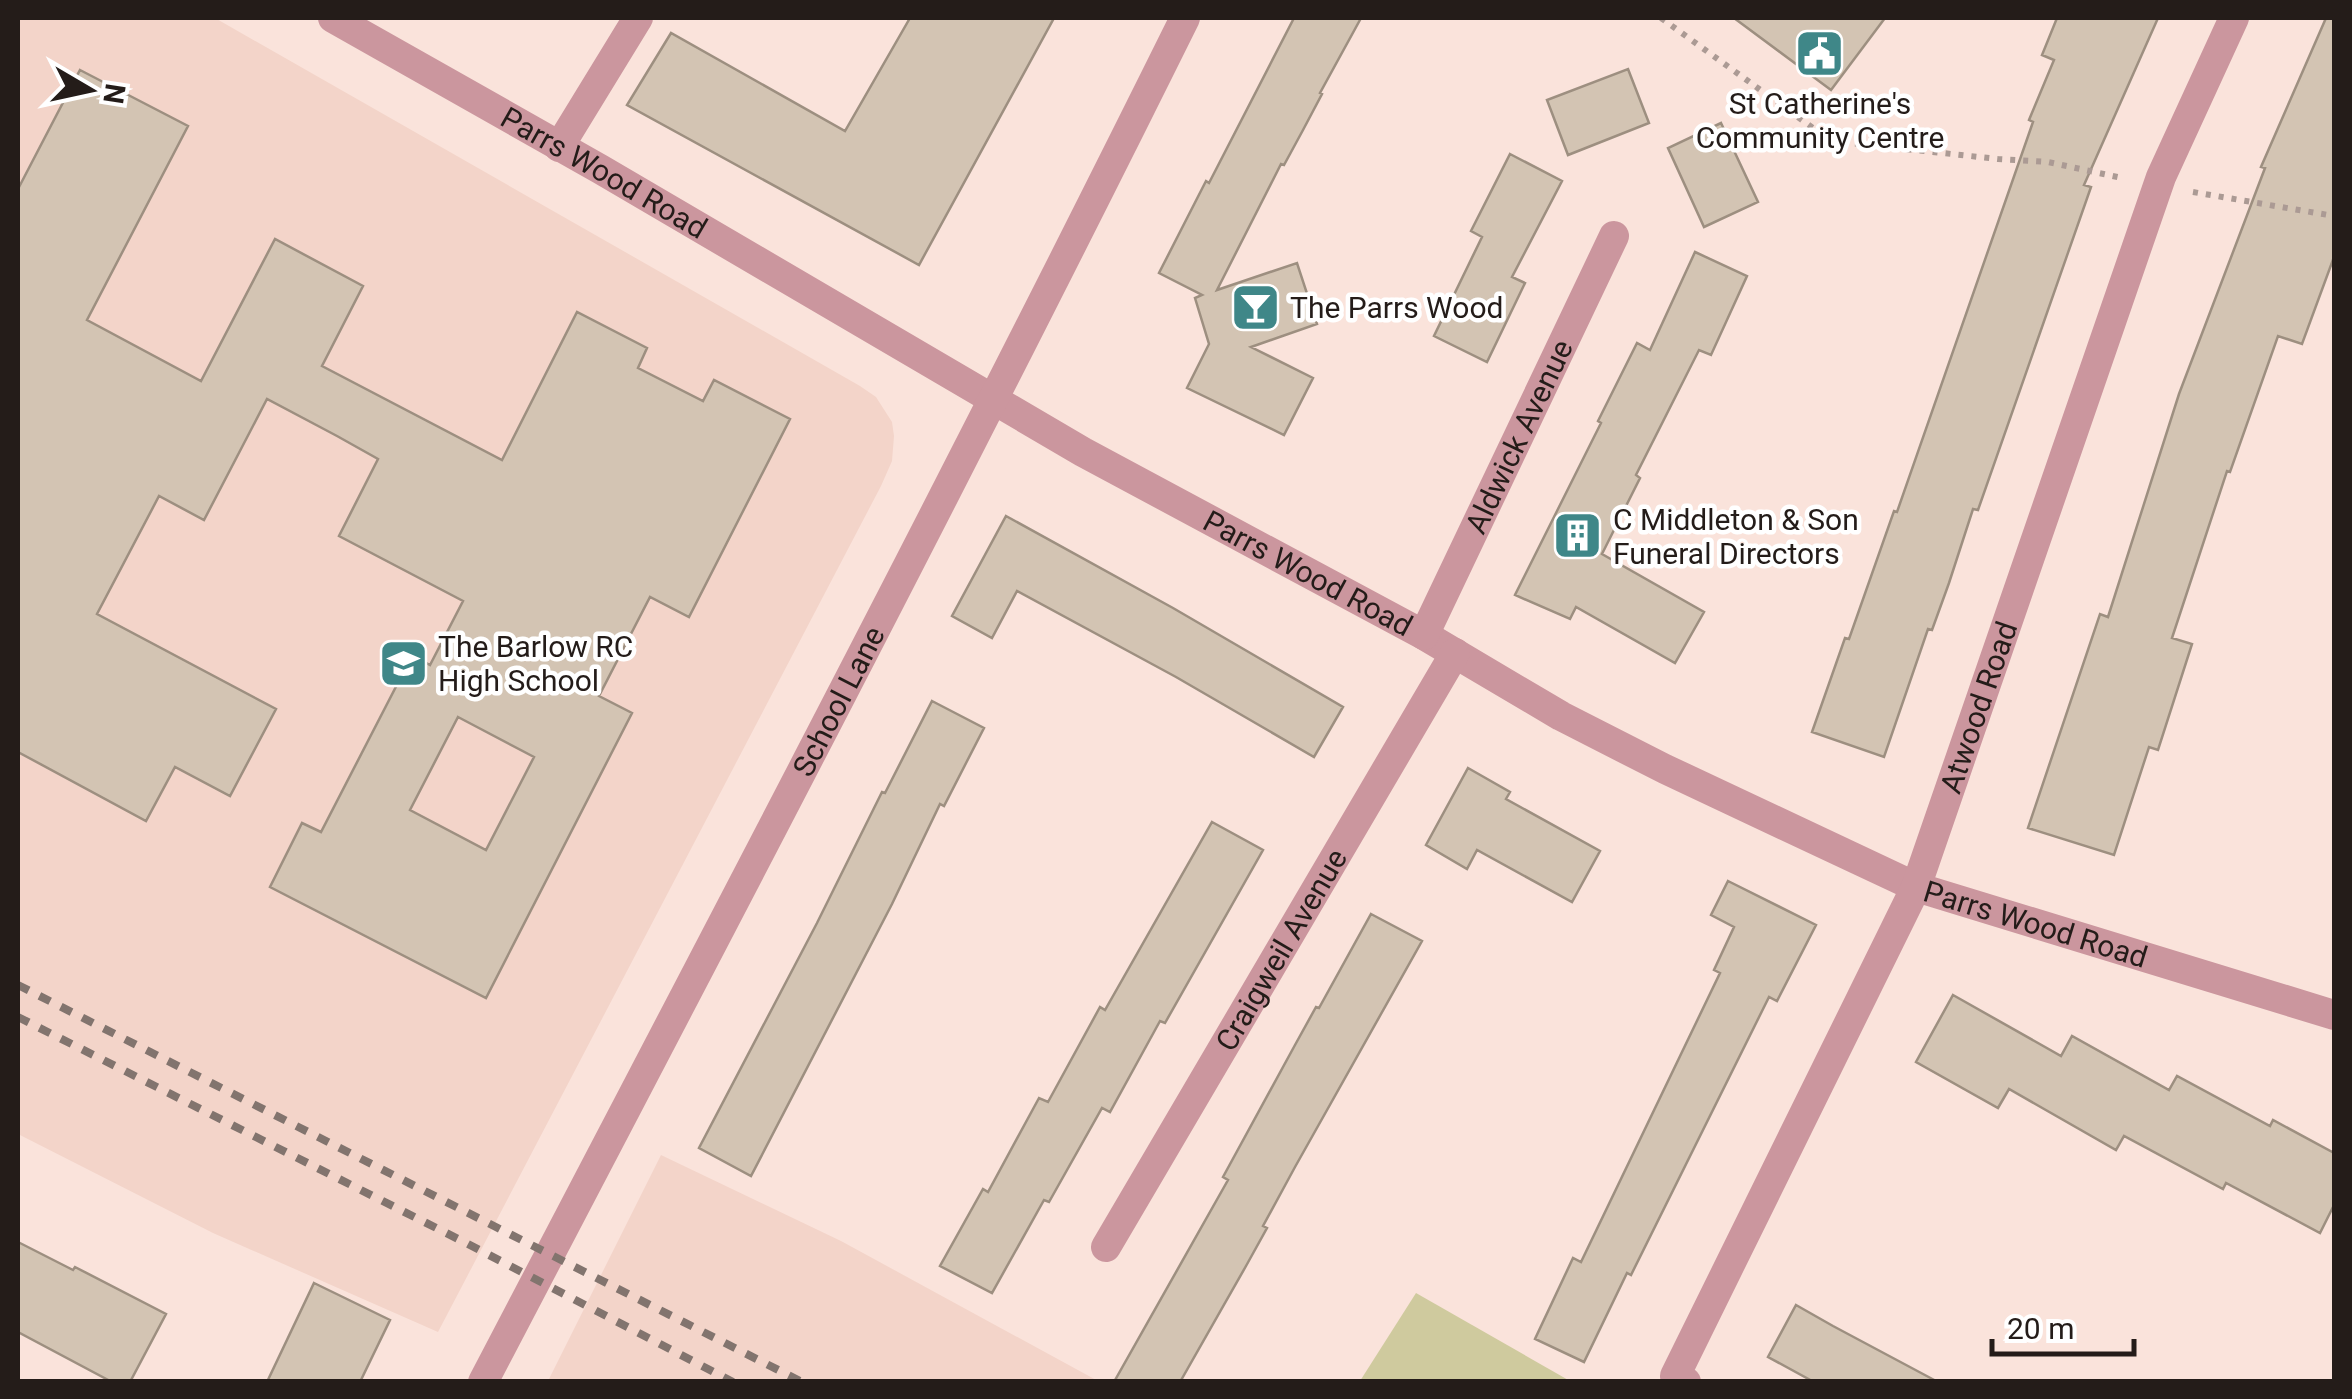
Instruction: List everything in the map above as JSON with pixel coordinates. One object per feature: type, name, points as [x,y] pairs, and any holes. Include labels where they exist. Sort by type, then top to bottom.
[{"type":"street","name":"Parrs Wood Road","points":[[333,18],[600,169],[1083,452],[1424,635],[1561,716],[1916,887],[2334,1015]]},
{"type":"street","points":[[559,147],[638,18]]},
{"type":"street","name":"School Lane","points":[[483,1382],[1044,302],[1184,18]]},
{"type":"street","name":"Atwood Road","points":[[1681,1379],[1916,887],[2161,177],[2234,18]]},
{"type":"street","name":"Aldwick Avenue","points":[[1424,635],[1614,236]]},
{"type":"street","name":"Craigweil Avenue","points":[[1106,1248],[1456,653]]},
{"type":"path","points":[[1661,18],[1831,141],[2048,162],[2334,216]]},
{"type":"shaded area","name":"The Barlow RC High School","points":[[18,18],[215,18],[860,386],[876,397],[892,422],[892,461],[881,486],[438,1332],[213,1233],[18,1134]]},
{"type":"shaded area","points":[[661,1155],[841,1241],[1098,1381],[548,1381]]},
{"type":"shaded area","points":[[1416,1293],[1570,1381],[1360,1381]]},
{"type":"building","points":[[910,18],[1054,18],[919,265],[627,105],[671,33],[845,131]]},
{"type":"building","name":"The Parrs Wood","points":[[1294,18],[1361,18],[1217,290],[1297,263],[1317,324],[1251,347],[1313,378],[1284,435],[1187,388],[1209,344],[1195,298],[1202,295],[1159,273]]},
{"type":"building","name":"St Catherine's Community Centre","points":[[1734,18],[1885,18],[1831,90]]},
{"type":"building","points":[[2057,18],[2158,18],[2084,185],[2091,187],[1978,510],[1973,509],[1884,757],[1812,732],[1894,511],[1897,512],[2033,122],[2029,120],[2054,60],[2042,55]]},
{"type":"building","points":[[2326,18],[2334,18],[2334,257],[2302,344],[2278,336],[2230,472],[2227,471],[2172,638],[2192,644],[2158,750],[2149,747],[2114,855],[2028,828],[2100,614],[2108,617],[2179,394],[2265,168],[2261,167]]},
{"type":"building","points":[[1628,69],[1649,123],[1568,155],[1547,100]]},
{"type":"building","points":[[80,70],[188,126],[87,320],[201,381],[275,239],[363,286],[322,366],[502,460],[577,312],[647,348],[638,368],[703,401],[714,380],[790,419],[689,617],[650,597],[599,696],[632,713],[486,998],[270,887],[302,823],[321,832],[401,677],[408,681],[419,659],[430,665],[463,601],[339,536],[378,459],[267,399],[204,520],[159,496],[97,614],[276,709],[230,796],[175,767],[146,821],[18,752],[18,189]],"holes":[[[458,717],[534,757],[486,850],[410,810]]]},
{"type":"building","points":[[1721,123],[1758,202],[1704,227],[1668,148]]},
{"type":"building","points":[[1510,154],[1562,181],[1512,277],[1525,283],[1487,362],[1434,336],[1482,237],[1471,231]]},
{"type":"building","points":[[1695,252],[1747,276],[1711,355],[1699,350],[1636,475],[1640,478],[1602,554],[1704,612],[1675,663],[1576,607],[1570,619],[1515,595],[1637,343],[1650,350]]},
{"type":"building","points":[[1006,516],[1343,707],[1314,757],[1017,591],[992,638],[952,616]]},
{"type":"building","points":[[932,701],[984,728],[944,806],[940,804],[751,1176],[699,1148]]},
{"type":"building","points":[[1468,768],[1510,792],[1506,799],[1600,851],[1572,902],[1477,850],[1467,869],[1426,845]]},
{"type":"building","points":[[1212,822],[1263,850],[1165,1023],[1160,1021],[1110,1112],[1102,1108],[992,1293],[940,1266],[983,1189],[988,1192],[1039,1098],[1048,1102],[1100,1007],[1105,1010]]},
{"type":"building","points":[[1728,881],[1816,925],[1777,1001],[1769,997],[1584,1362],[1535,1339],[1573,1258],[1581,1262],[1720,973],[1714,970],[1734,927],[1711,915]]},
{"type":"building","points":[[1371,914],[1422,941],[1263,1226],[1267,1228],[1180,1382],[1114,1382],[1228,1180],[1223,1177],[1295,1045]]},
{"type":"building","points":[[1953,995],[2061,1056],[2072,1036],[2169,1090],[2177,1076],[2270,1126],[2273,1120],[2334,1153],[2334,1205],[2320,1233],[2226,1183],[2223,1189],[2124,1136],[2116,1150],[2009,1089],[1998,1108],[1916,1062]]},
{"type":"building","points":[[18,1242],[166,1314],[130,1382],[112,1382],[18,1332]]},
{"type":"building","points":[[314,1283],[390,1320],[360,1382],[267,1382]]},
{"type":"building","points":[[1796,1305],[1938,1382],[1814,1382],[1768,1357]]},
{"type":"railway","points":[[18,985],[802,1382]]},
{"type":"railway","points":[[18,1017],[733,1382]]},
{"type":"place","name":"St Catherine's Community Centre","points":[[1820,54]]},
{"type":"place","name":"The Parrs Wood","points":[[1255,307]]},
{"type":"place","name":"C Middleton & Son Funeral Directors","points":[[1578,536]]},
{"type":"place","name":"The Barlow RC High School","points":[[403,663]]}]
